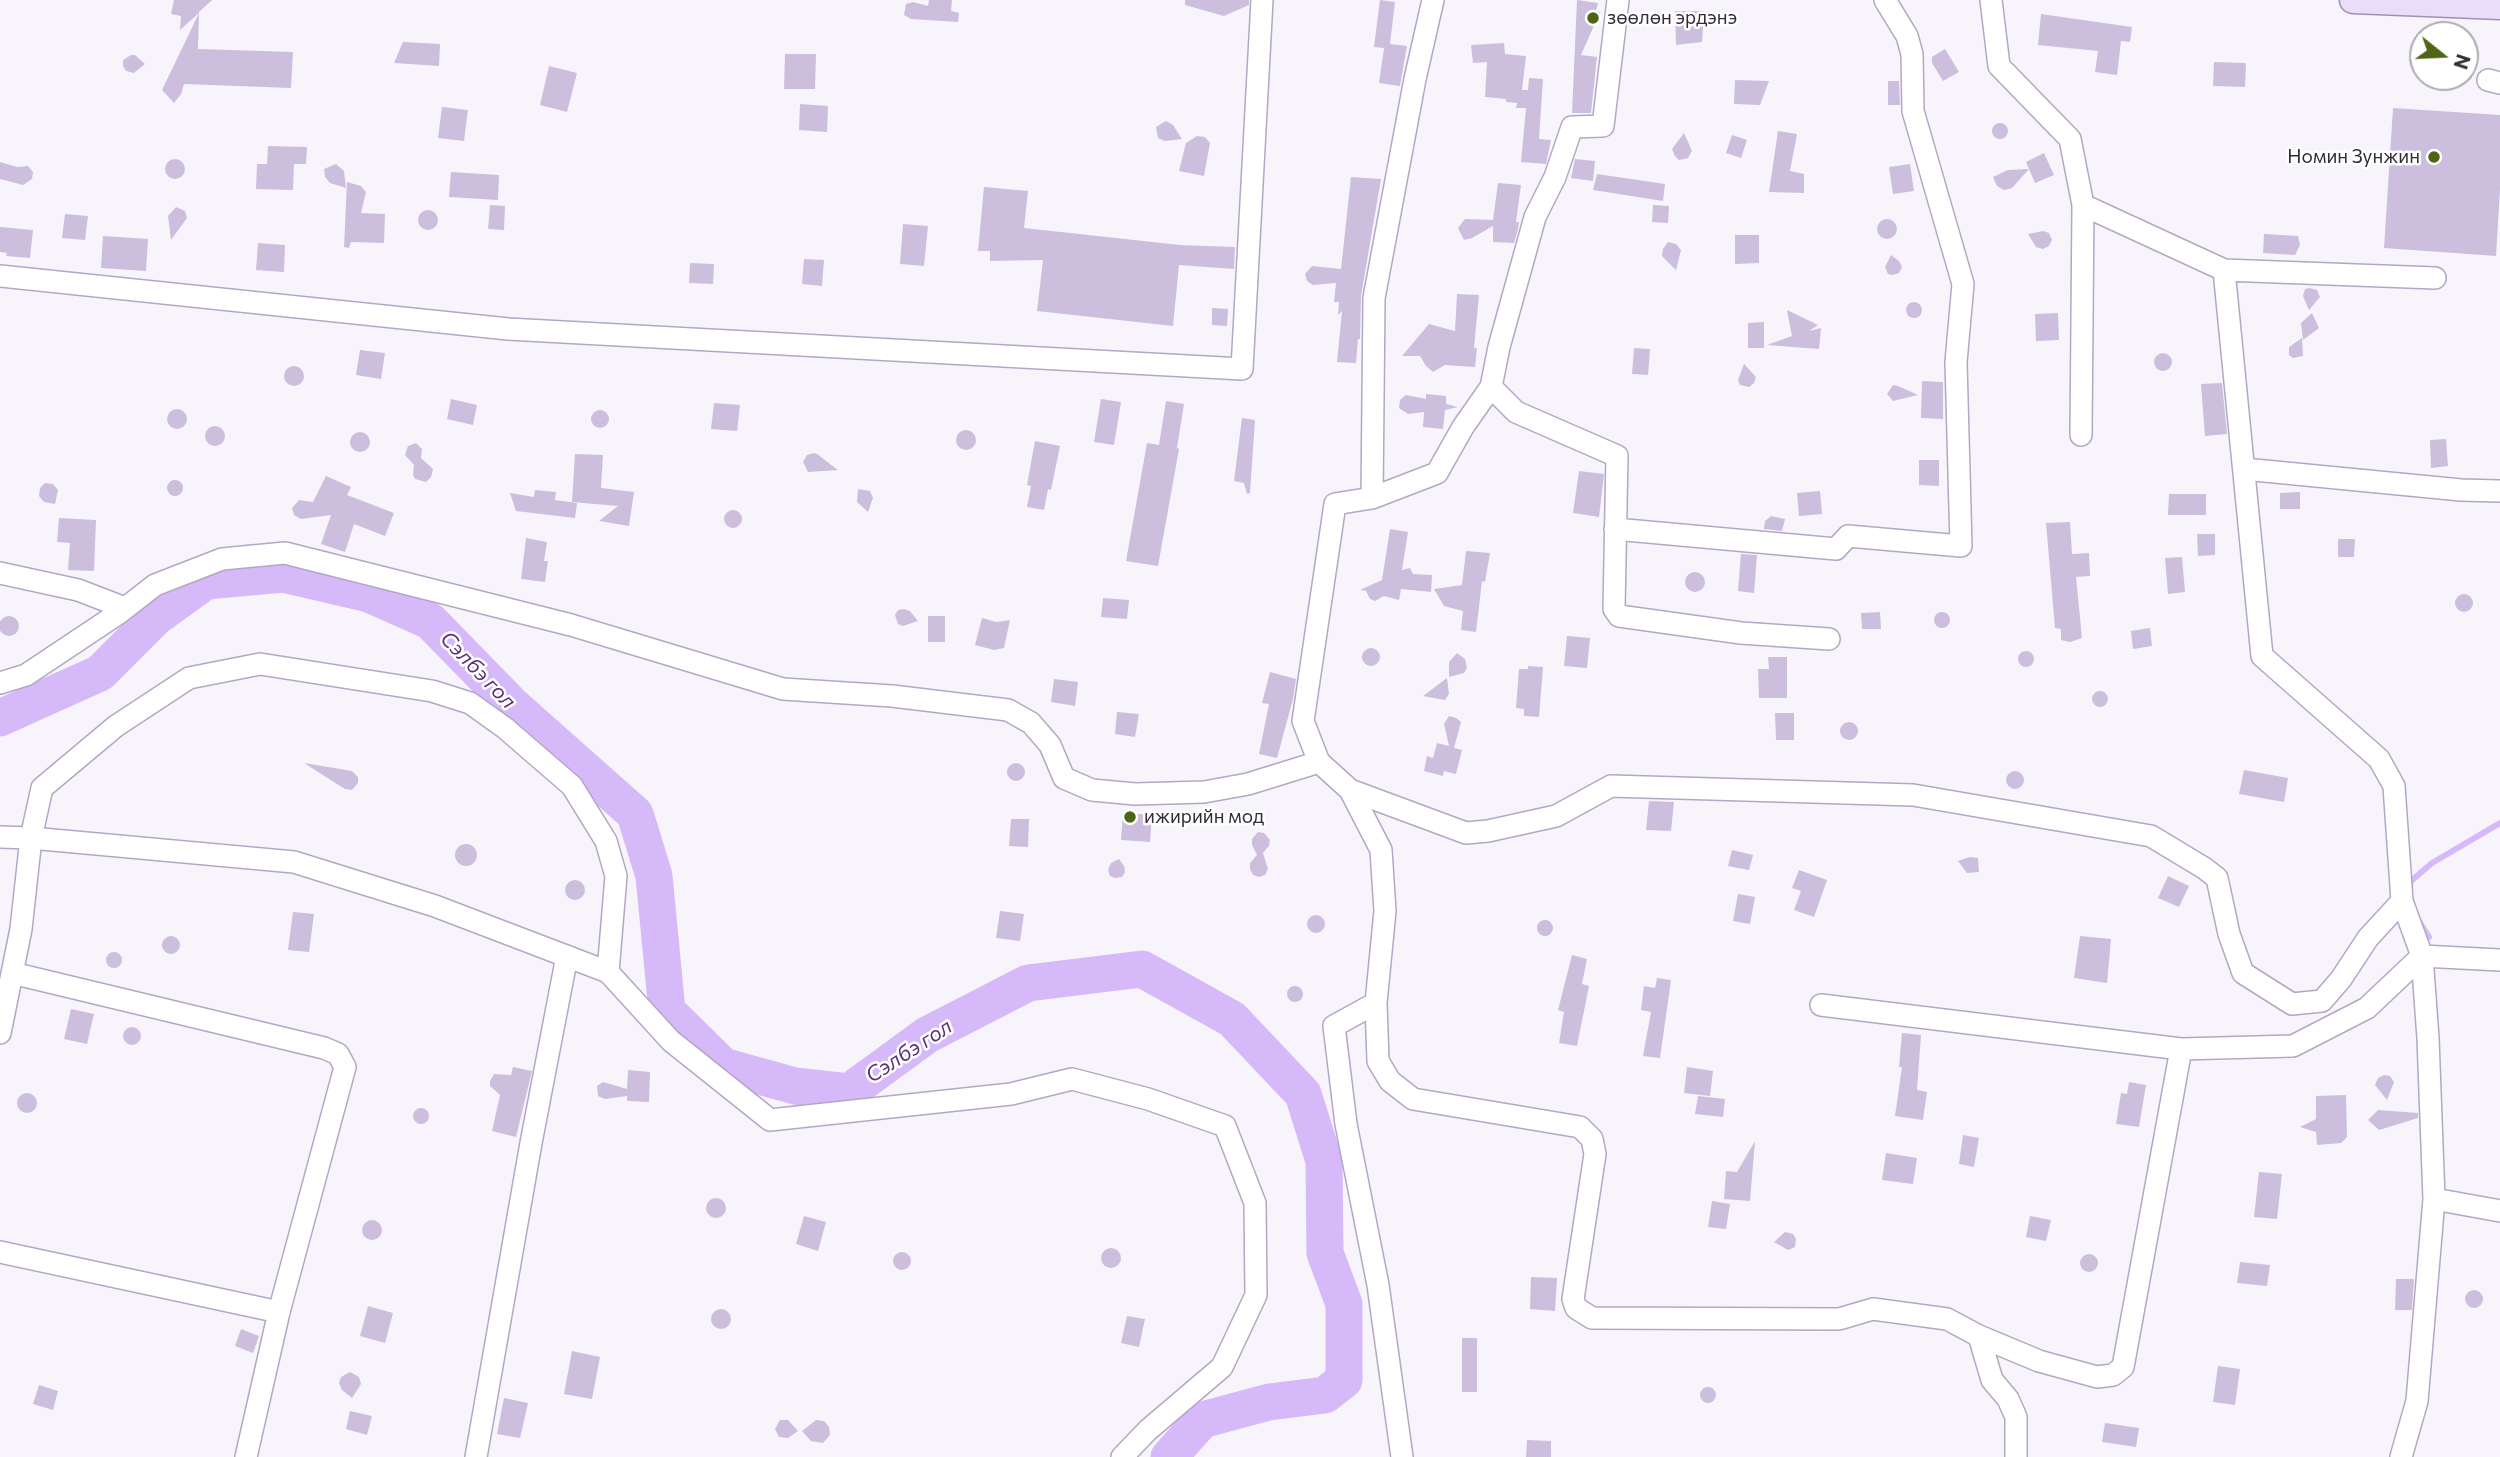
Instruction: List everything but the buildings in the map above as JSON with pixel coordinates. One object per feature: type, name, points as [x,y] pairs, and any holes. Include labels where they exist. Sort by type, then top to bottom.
[{"type":"main road","points":[[2353,0],[2500,6]]},
{"type":"street","points":[[0,276],[509,329],[1242,369],[1262,0]]},
{"type":"street","points":[[1372,498],[1374,298],[1415,79],[1433,0]]},
{"type":"street","points":[[1618,0],[1603,126],[1572,127],[1555,177],[1535,217],[1499,347],[1491,387],[1463,427],[1437,473],[1372,498],[1335,505],[1303,720],[1319,762],[1350,790],[1381,850],[1385,911],[1376,1003],[1378,1060],[1390,1082],[1413,1099],[1580,1127],[1592,1139],[1595,1154],[1573,1299],[1576,1308],[1584,1314],[1604,1320],[1839,1319],[1873,1309],[1947,1319],[1979,1336],[2039,1361],[2097,1377],[2113,1376],[2123,1367],[2180,1049]]},
{"type":"street","points":[[1615,529],[1836,549],[1848,536],[1961,546],[1956,362],[1963,284],[1913,111],[1912,54],[1907,36],[1885,0]]},
{"type":"street","points":[[1991,0],[1999,66],[2070,139],[2083,205],[2081,435]]},
{"type":"street","points":[[2083,205],[2224,270],[2435,278]]},
{"type":"street","points":[[2224,270],[2262,656],[2379,759],[2394,786],[2402,901],[2422,956],[2434,1199],[2417,1401],[2401,1457]]},
{"type":"street","points":[[1491,387],[1516,412],[1616,456],[1614,609],[1619,616],[1741,633],[1829,639]]},
{"type":"street","points":[[2244,469],[2461,490],[2500,491]]},
{"type":"street","points":[[0,683],[26,675],[155,585],[222,559],[285,553],[571,625],[783,689],[892,696],[1008,710],[1031,723],[1050,745],[1064,778],[1092,790],[1135,794],[1204,792],[1248,784],[1319,762]]},
{"type":"street","points":[[0,573],[78,590],[125,608]]},
{"type":"street","points":[[0,1033],[21,929],[31,838],[42,788],[116,726],[189,678],[260,664],[432,691],[470,703],[505,728],[572,786],[606,841],[616,876],[608,972]]},
{"type":"street","points":[[1350,790],[1466,833],[1488,831],[1556,816],[1611,786],[1913,795],[2151,836],[2217,878],[2229,933],[2243,973],[2292,1004],[2322,1001],[2341,979],[2368,939],[2402,901]]},
{"type":"street","points":[[0,837],[294,863],[435,906],[608,972],[671,1041],[770,1120],[1011,1094],[1072,1079],[1148,1100],[1224,1126],[1255,1203],[1256,1295],[1222,1367],[1148,1430],[1122,1457]]},
{"type":"street","points":[[477,1457],[531,1143],[567,956]]},
{"type":"street","points":[[1821,1005],[2180,1049],[2293,1046],[2367,1008],[2422,956],[2500,960]]},
{"type":"street","points":[[12,973],[324,1048],[338,1054],[345,1067],[279,1311],[246,1457]]},
{"type":"street","points":[[1376,1003],[1334,1026],[1346,1124],[1378,1285],[1402,1457]]},
{"type":"street","points":[[2434,1199],[2500,1211]]},
{"type":"street","points":[[0,1252],[279,1311]]},
{"type":"street","points":[[1979,1336],[1993,1380],[2008,1399],[2016,1417],[2016,1457]]},
{"type":"waterway","name":"Сэлбэ гол","points":[[0,718],[100,673],[156,617],[206,581],[283,574],[369,594],[430,621],[511,704],[635,814],[654,876],[667,1011],[723,1066],[795,1086],[849,1092],[927,1035],[1028,983],[1142,969],[1232,1019],[1303,1094],[1324,1161],[1325,1253],[1344,1304],[1344,1380],[1325,1395],[1269,1402],[1202,1420],[1169,1457]]},
{"type":"waterway","points":[[2410,886],[2411,881],[2432,863],[2500,823]]},
{"type":"waterway","points":[[2419,921],[2429,937]]},
{"type":"place","name":"зөөлөн эрдэнэ","points":[[1593,18]]},
{"type":"place","name":"Номин Зунжин","points":[[2434,157]]},
{"type":"place","name":"ижирийн мод","points":[[1130,817]]}]
